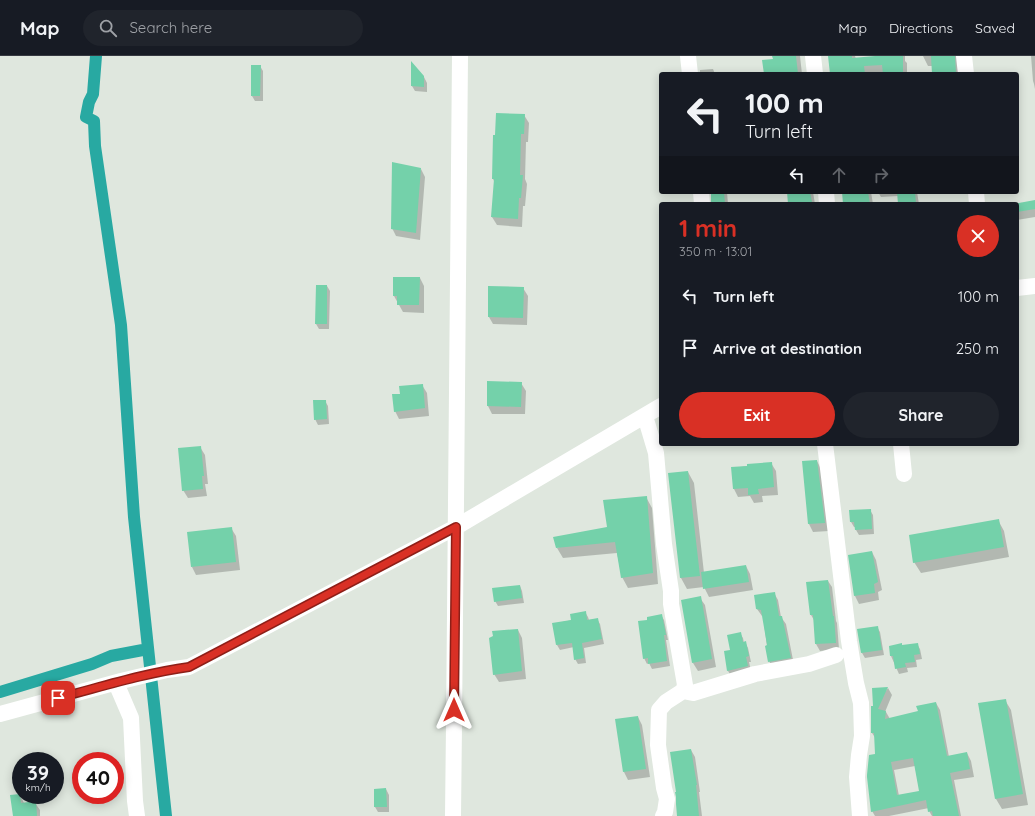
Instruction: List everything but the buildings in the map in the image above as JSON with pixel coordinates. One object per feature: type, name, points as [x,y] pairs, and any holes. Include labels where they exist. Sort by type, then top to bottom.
[{"type":"street","points":[[453,816],[460,56]]},
{"type":"street","points":[[688,56],[690,72]]},
{"type":"street","points":[[813,56],[815,72]]},
{"type":"street","points":[[964,56],[966,72]]},
{"type":"street","points":[[1019,288],[1035,286]]},
{"type":"street","points":[[0,714],[118,682],[167,670],[189,667],[456,527],[659,407]]},
{"type":"street","points":[[645,416],[656,453],[664,544],[671,591],[671,604],[685,685],[683,691],[666,702],[659,710],[658,745],[667,799],[663,816]]},
{"type":"street","points":[[825,446],[849,641],[861,703],[862,736],[857,777],[860,816]]},
{"type":"street","points":[[901,446],[904,474]]},
{"type":"street","points":[[683,691],[692,693],[754,674],[809,664],[836,655]]},
{"type":"street","points":[[118,682],[131,718],[137,816]]},
{"type":"waterway","points":[[96,56],[93,94],[89,102],[86,117],[94,121],[95,146],[121,325],[134,517],[166,816]]},
{"type":"waterway","points":[[0,692],[92,664],[111,656],[148,649]]},
{"type":"route","points":[[58,698],[120,681],[167,670],[189,667],[456,527],[454,710]]}]
